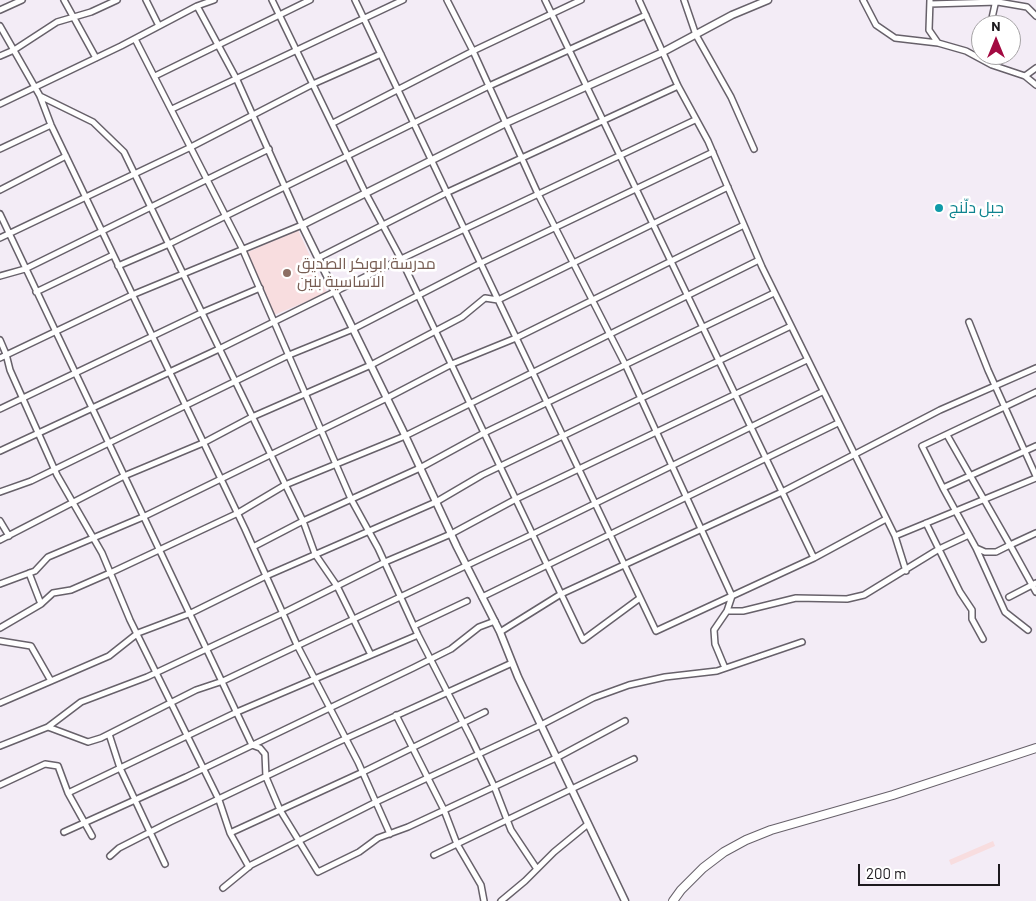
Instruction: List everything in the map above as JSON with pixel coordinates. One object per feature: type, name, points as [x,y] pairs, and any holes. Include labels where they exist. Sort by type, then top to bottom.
[{"type":"main road","points":[[673,901],[703,868],[724,852],[746,840],[771,830],[893,795],[1036,748]]},
{"type":"street","points":[[0,10],[22,0]]},
{"type":"street","points":[[64,0],[72,18],[96,58]]},
{"type":"street","points":[[0,56],[14,50],[57,22],[91,12],[117,0]]},
{"type":"street","points":[[146,0],[159,26]]},
{"type":"street","points":[[0,104],[135,39],[197,6],[214,0]]},
{"type":"street","points":[[272,0],[419,295],[583,640],[640,598]]},
{"type":"street","points":[[155,76],[310,0]]},
{"type":"street","points":[[355,0],[656,631],[814,558],[886,519]]},
{"type":"street","points":[[172,109],[237,80],[403,0]]},
{"type":"street","points":[[447,0],[473,51],[538,194],[626,366],[732,596],[727,611],[714,630],[715,644],[725,668]]},
{"type":"street","points":[[545,0],[618,155],[814,558]]},
{"type":"street","points":[[333,123],[473,51],[581,0]]},
{"type":"street","points":[[639,0],[678,86],[712,152],[790,326],[894,536],[906,570]]},
{"type":"street","points":[[684,0],[696,35],[731,97],[754,149]]},
{"type":"street","points":[[0,358],[132,294],[302,225],[506,123],[663,52],[732,15],[768,0]]},
{"type":"street","points":[[863,0],[876,25],[895,38],[938,43],[966,51],[996,66],[1025,76],[1036,85]]},
{"type":"street","points":[[938,43],[929,30],[930,2],[996,1],[1027,6],[1036,16]]},
{"type":"street","points":[[994,15],[996,1]]},
{"type":"street","points":[[197,6],[237,80],[302,225],[500,632],[512,663],[626,901]]},
{"type":"street","points":[[118,266],[169,244],[285,185],[415,124],[489,86],[646,15]]},
{"type":"street","points":[[0,26],[40,96],[51,125],[238,513],[297,645],[344,739],[363,772],[390,834]]},
{"type":"street","points":[[135,39],[242,248],[351,499],[385,562],[418,635],[494,786],[506,820],[537,869]]},
{"type":"street","points":[[0,238],[254,116],[314,84],[381,54]]},
{"type":"street","points":[[1025,76],[1036,68]]},
{"type":"street","points":[[318,258],[448,192],[678,86]]},
{"type":"street","points":[[40,96],[93,122],[124,152],[152,206],[182,273],[303,521],[315,554],[337,586],[371,655]]},
{"type":"street","points":[[0,451],[219,349],[401,259],[695,120]]},
{"type":"street","points":[[0,149],[51,125]]},
{"type":"street","points":[[0,276],[26,269],[205,178],[269,148]]},
{"type":"street","points":[[0,492],[31,482],[54,468],[186,407],[289,355],[353,329],[556,226],[712,152]]},
{"type":"street","points":[[0,190],[66,156]]},
{"type":"street","points":[[0,540],[124,476],[204,443],[252,417],[371,365],[462,317],[485,298],[498,300],[728,187]]},
{"type":"street","points":[[0,214],[143,517],[208,648],[252,745],[260,748],[265,754],[266,777],[280,810],[318,872],[359,852],[378,838],[444,810],[558,757],[626,721]]},
{"type":"street","points":[[0,584],[35,571],[48,557],[143,517],[387,398],[452,364],[516,338],[744,225]]},
{"type":"street","points":[[36,292],[113,255]]},
{"type":"street","points":[[0,628],[54,594],[71,590],[110,573],[238,513],[285,485],[405,436],[759,260]]},
{"type":"street","points":[[0,409],[74,372],[260,288]]},
{"type":"street","points":[[253,547],[303,521],[420,468],[484,432],[548,404],[774,292]]},
{"type":"street","points":[[894,536],[1036,477],[995,386],[969,322]]},
{"type":"street","points":[[0,703],[109,656],[138,633],[191,613],[266,576],[436,502],[500,466],[719,362],[790,326]]},
{"type":"street","points":[[0,340],[10,370],[54,468],[94,538],[170,704],[219,800],[230,833],[249,867]]},
{"type":"street","points":[[0,746],[48,727],[81,702],[117,690],[283,613],[385,562],[451,534],[516,499],[807,360]]},
{"type":"street","points":[[500,632],[562,594],[782,492],[940,410],[1036,368]]},
{"type":"street","points":[[48,727],[88,742],[109,734],[196,690],[223,681],[400,595],[532,534],[822,392]]},
{"type":"street","points":[[1028,630],[1005,612],[976,548],[922,446],[1036,392]]},
{"type":"street","points":[[482,597],[838,423]]},
{"type":"street","points":[[947,434],[1034,584],[1036,592]]},
{"type":"street","points":[[943,488],[1036,446]]},
{"type":"street","points":[[0,520],[9,536]]},
{"type":"street","points":[[926,523],[960,592],[972,610],[972,619],[983,639]]},
{"type":"street","points":[[976,548],[985,552],[996,552],[1036,533]]},
{"type":"street","points":[[727,611],[743,611],[796,598],[847,600],[864,595],[939,549],[969,535]]},
{"type":"street","points":[[29,573],[40,604]]},
{"type":"street","points":[[1009,597],[1034,584]]},
{"type":"street","points":[[414,626],[467,601]]},
{"type":"street","points":[[64,832],[202,769],[430,659],[451,648],[479,627],[495,622]]},
{"type":"street","points":[[68,793],[237,712],[418,635]]},
{"type":"street","points":[[0,642],[31,646],[50,681]]},
{"type":"street","points":[[223,888],[249,867],[299,841],[376,802],[542,725],[593,698],[630,685],[665,677],[717,672],[802,642]]},
{"type":"street","points":[[110,856],[119,848],[151,832],[344,739],[512,663]]},
{"type":"street","points":[[230,833],[363,772],[485,712]]},
{"type":"street","points":[[396,715],[444,810],[457,844],[481,885],[484,901]]},
{"type":"street","points":[[109,734],[120,768],[165,864]]},
{"type":"street","points":[[434,856],[506,820],[572,791],[634,759]]},
{"type":"street","points":[[0,785],[45,764],[58,766],[68,793],[86,822],[92,836]]},
{"type":"street","points":[[502,901],[554,852],[588,824]]},
{"type":"shaded area","name":"مدرسة ابوبكر الصديق الاساسية بنين","points":[[298,230],[327,293],[274,315],[246,253]]},
{"type":"shaded area","points":[[993,841],[995,846],[951,865],[949,860]]},
{"type":"place","name":"جبل دلّنج","points":[[939,208]]},
{"type":"place","name":"مدرسة ابوبكر الصديق الاساسية بنين","points":[[287,273]]}]
